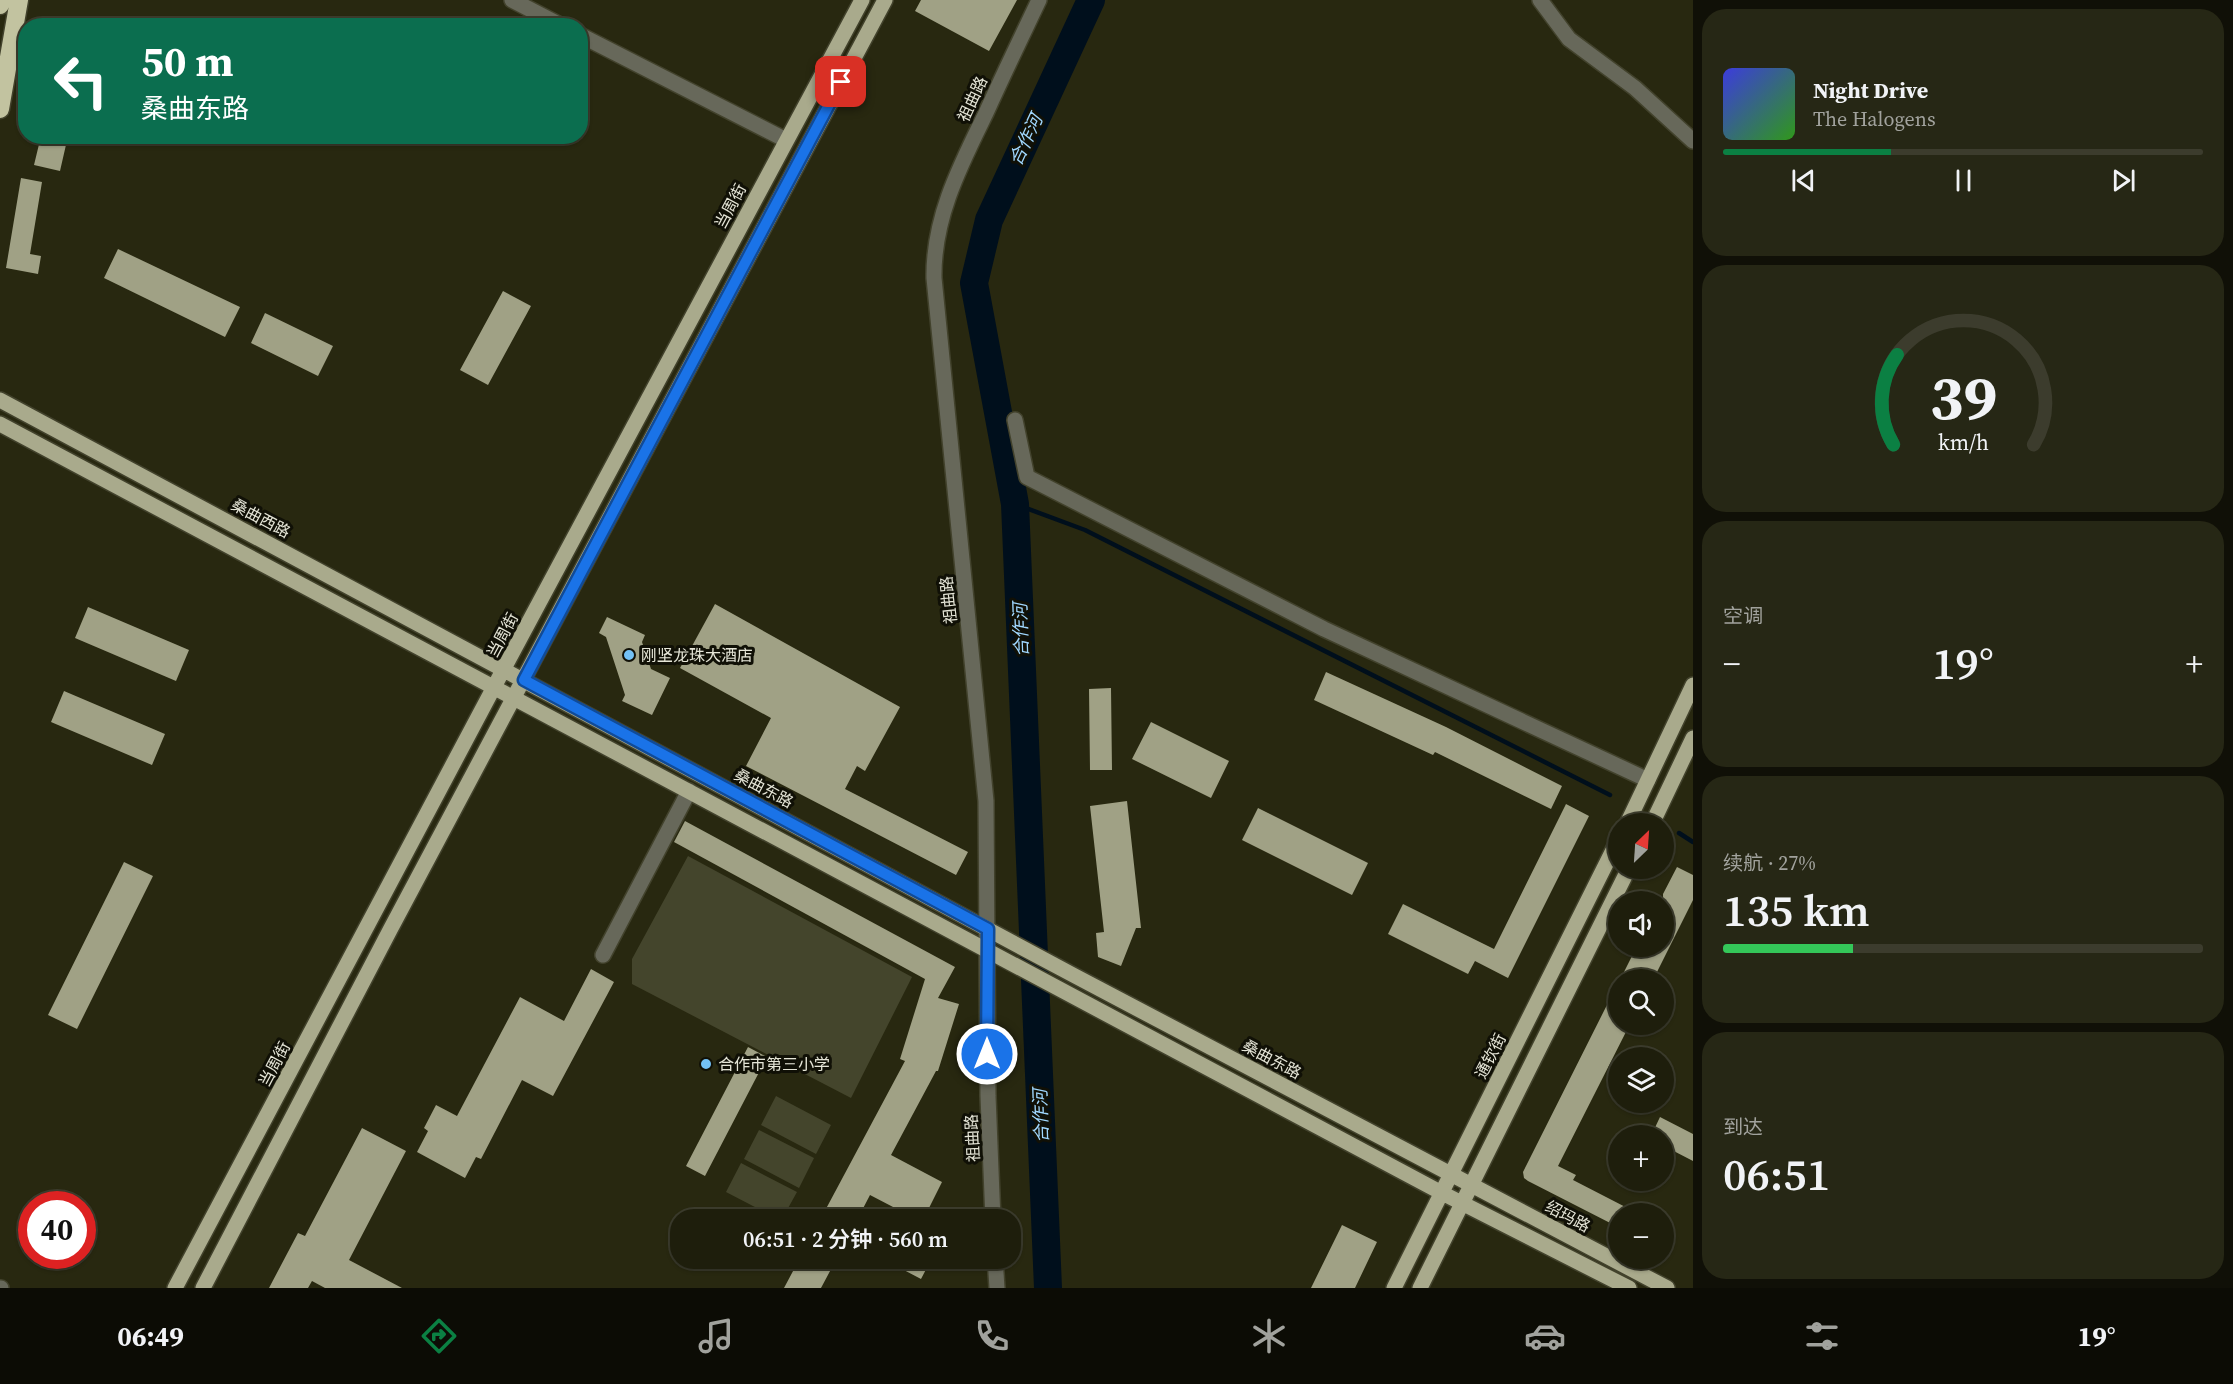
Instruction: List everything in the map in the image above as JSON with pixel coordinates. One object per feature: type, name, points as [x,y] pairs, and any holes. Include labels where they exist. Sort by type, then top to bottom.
[{"type":"highway","points":[[0,5],[1,0]]},
{"type":"highway","points":[[0,109],[19,0]]},
{"type":"main road","name":"当周街","points":[[175,1288],[862,0]]},
{"type":"main road","points":[[203,1288],[390,930],[885,0]]},
{"type":"main road","name":"桑曲西路","points":[[0,400],[504,669]]},
{"type":"main road","points":[[0,424],[1442,1193],[1629,1288]]},
{"type":"main road","name":"桑曲东路","points":[[504,669],[1451,1175]]},
{"type":"main road","points":[[1632,813],[1693,685]]},
{"type":"main road","points":[[1657,813],[1693,738]]},
{"type":"main road","name":"通钦街","points":[[1394,1288],[1608,860]]},
{"type":"main road","points":[[1420,1288],[1624,879]]},
{"type":"main road","name":"绍玛路","points":[[1451,1175],[1667,1288]]},
{"type":"street","points":[[512,0],[547,18]]},
{"type":"street","name":"祖曲路","points":[[993,1209],[988,1096],[986,801],[933,258],[947,198],[1039,0]]},
{"type":"street","points":[[1540,0],[1569,39],[1635,88],[1693,141]]},
{"type":"street","points":[[588,39],[786,140]]},
{"type":"street","points":[[1015,420],[1027,477],[1324,629],[1648,780]]},
{"type":"street","points":[[603,955],[689,791]]},
{"type":"street","points":[[996,1269],[997,1288]]},
{"type":"green space","points":[[688,856],[912,977],[851,1098],[632,984],[632,959]]},
{"type":"green space","points":[[776,1096],[831,1125],[816,1154],[761,1125]]},
{"type":"green space","points":[[759,1130],[814,1158],[799,1188],[744,1159]]},
{"type":"green space","points":[[741,1163],[797,1192],[788,1209],[759,1209],[726,1192]]},
{"type":"building","points":[[921,0],[1017,0],[989,51],[915,11]]},
{"type":"building","points":[[39,144],[66,144],[60,171],[34,165]]},
{"type":"building","points":[[21,178],[42,182],[30,254],[41,256],[38,274],[6,268]]},
{"type":"building","points":[[118,249],[240,307],[225,337],[104,278]]},
{"type":"building","points":[[503,291],[531,306],[488,385],[460,370]]},
{"type":"building","points":[[265,313],[333,346],[318,376],[251,343]]},
{"type":"building","points":[[715,604],[900,707],[865,771],[857,766],[845,789],[968,852],[956,875],[746,766],[771,718],[680,668]]},
{"type":"building","points":[[88,607],[189,650],[176,681],[75,638]]},
{"type":"building","name":"刚坚龙珠大酒店","points":[[607,617],[645,635],[642,642],[651,669],[670,678],[652,715],[622,701],[625,695],[606,637],[599,633]]},
{"type":"building","points":[[1326,672],[1446,727],[1562,786],[1551,809],[1435,752],[1433,755],[1314,700]]},
{"type":"building","points":[[1111,688],[1112,770],[1090,770],[1089,689]]},
{"type":"building","points":[[64,691],[165,734],[152,765],[51,722]]},
{"type":"building","points":[[1151,722],[1229,761],[1211,798],[1132,759]]},
{"type":"building","points":[[1127,801],[1141,928],[1136,928],[1121,966],[1098,957],[1096,933],[1104,932],[1090,806]]},
{"type":"building","points":[[1566,804],[1589,816],[1508,978],[1475,961],[1468,974],[1388,934],[1403,904],[1494,949]]},
{"type":"building","points":[[1258,808],[1368,863],[1352,895],[1242,840]]},
{"type":"building","points":[[685,821],[955,967],[938,998],[959,1004],[938,1071],[891,1155],[942,1182],[928,1209],[897,1209],[870,1195],[863,1209],[826,1209],[905,1061],[900,1059],[925,979],[674,842]]},
{"type":"building","points":[[124,862],[153,876],[77,1029],[48,1015]]},
{"type":"building","points":[[1677,867],[1693,875],[1693,900],[1674,938],[1674,891],[1665,891],[1671,879],[1674,879]]},
{"type":"building","points":[[1632,957],[1664,957],[1658,969],[1626,969]]},
{"type":"building","points":[[591,969],[614,982],[553,1096],[522,1080],[481,1159],[476,1157],[465,1178],[417,1152],[428,1131],[424,1128],[436,1105],[457,1116],[520,997],[564,1021]]},
{"type":"building","points":[[1608,1003],[1608,1035],[1624,1035],[1618,1047],[1608,1047],[1608,1067],[1558,1166],[1576,1175],[1573,1180],[1618,1203],[1608,1203],[1608,1222],[1528,1181],[1524,1178],[1523,1172]]},
{"type":"building","points":[[748,1047],[767,1057],[705,1176],[686,1166]]},
{"type":"building","points":[[1660,1117],[1693,1134],[1693,1161],[1674,1151],[1674,1125],[1656,1125]]},
{"type":"building","points":[[362,1128],[406,1151],[349,1260],[402,1288],[325,1288],[312,1281],[308,1288],[269,1288],[298,1233],[305,1236]]},
{"type":"building","points":[[1342,1225],[1377,1242],[1355,1288],[1311,1288]]},
{"type":"building","points":[[794,1269],[831,1269],[821,1288],[784,1288]]},
{"type":"building","points":[[902,1269],[926,1269],[921,1279]]},
{"type":"waterway","name":"合作河","points":[[1048,1288],[1015,504],[974,283],[989,220],[1091,0]]},
{"type":"waterway","points":[[1015,504],[1085,530],[1610,795]]},
{"type":"waterway","points":[[1679,833],[1693,842]]},
{"type":"place","name":"刚坚龙珠大酒店","points":[[629,655]]},
{"type":"place","name":"合作市第三小学","points":[[706,1064]]},
{"type":"route","points":[[841,82],[524,680],[988,929],[987,1054]]}]
